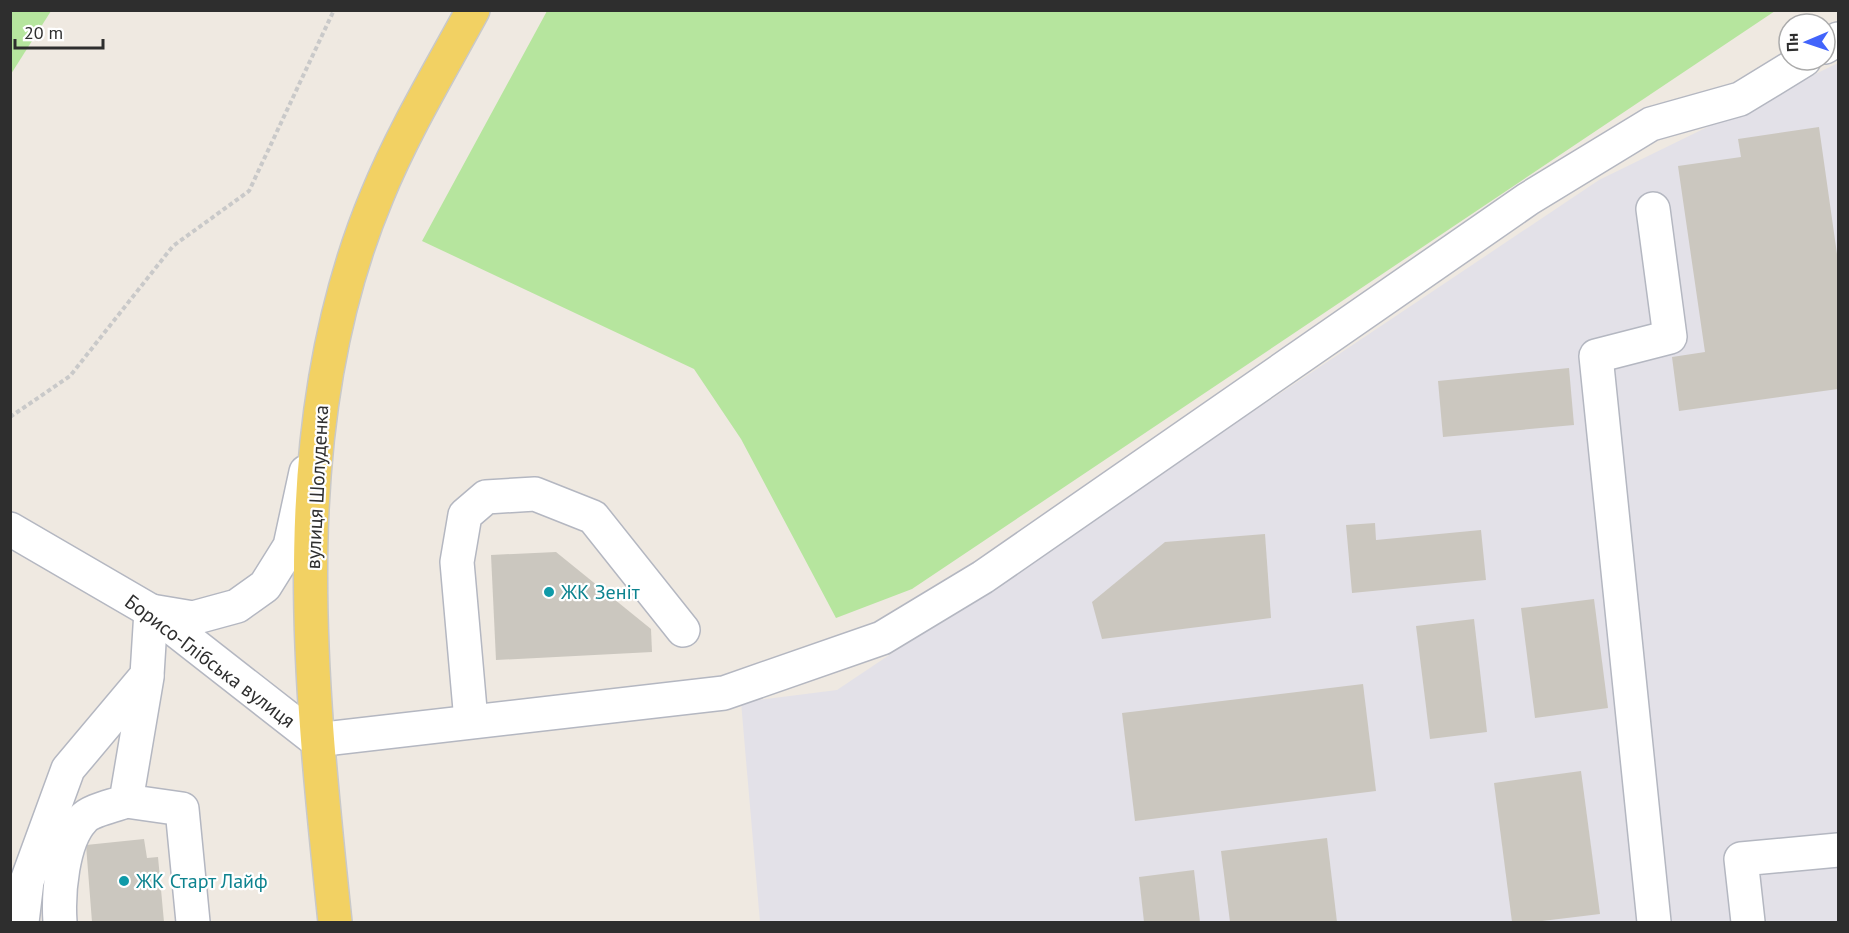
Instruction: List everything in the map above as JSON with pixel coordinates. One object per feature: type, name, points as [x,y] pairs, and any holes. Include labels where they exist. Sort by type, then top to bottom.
[{"type":"main road","name":"вулиця Шолуденка","points":[[335,922],[316,740],[311,523],[318,415],[339,307],[376,196],[473,10]]},
{"type":"street","points":[[316,740],[724,693],[882,638],[983,577],[1528,199],[1651,124],[1740,99],[1784,72]]},
{"type":"street","points":[[1653,209],[1670,337],[1596,356],[1654,922]]},
{"type":"street","points":[[126,801],[147,675],[151,611],[193,618],[237,606],[265,586],[290,546],[318,415]]},
{"type":"street","points":[[471,721],[457,562],[465,515],[486,497],[535,494],[593,517],[683,630]]},
{"type":"street","name":"Борисо-Глібська вулиця","points":[[10,529],[151,611],[316,740]]},
{"type":"street","points":[[22,922],[27,881],[68,769],[147,675]]},
{"type":"street","points":[[60,922],[59,903],[69,842],[84,818],[126,801],[182,809],[193,922]]},
{"type":"street","points":[[1748,922],[1742,859],[1839,850]]},
{"type":"path","points":[[10,417],[70,376],[173,246],[249,191],[334,10]]},
{"type":"shaded area","points":[[1837,63],[1838,922],[760,922],[741,702],[837,690],[1599,180],[1820,72],[1837,72]]},
{"type":"green space","points":[[10,11],[51,11],[11,74]]},
{"type":"green space","points":[[547,11],[1775,11],[912,589],[836,618],[741,439],[694,369],[422,241]]},
{"type":"building","points":[[1819,127],[1838,261],[1838,389],[1679,411],[1672,357],[1705,352],[1678,166],[1741,157],[1738,139]]},
{"type":"building","points":[[1569,368],[1574,425],[1443,437],[1438,381]]},
{"type":"building","points":[[1375,523],[1376,540],[1481,530],[1486,580],[1352,593],[1346,525]]},
{"type":"building","points":[[1265,534],[1271,618],[1102,639],[1092,602],[1165,542]]},
{"type":"building","name":"ЖК Зеніт","points":[[556,552],[651,629],[652,652],[496,660],[491,555]]},
{"type":"building","points":[[1594,599],[1608,708],[1535,718],[1521,608]]},
{"type":"building","points":[[1474,619],[1487,732],[1430,739],[1416,626]]},
{"type":"building","points":[[1363,684],[1376,791],[1135,821],[1122,713]]},
{"type":"building","points":[[1581,771],[1600,914],[1534,922],[1512,922],[1494,783]]},
{"type":"building","points":[[1327,838],[1337,922],[1230,922],[1221,851]]},
{"type":"building","name":"ЖК Старт Лайф","points":[[144,839],[147,858],[158,857],[164,922],[92,922],[86,845]]},
{"type":"building","points":[[1194,870],[1200,922],[1144,922],[1139,877]]},
{"type":"place","name":"ЖК Зеніт","points":[[549,592]]},
{"type":"place","name":"ЖК Старт Лайф","points":[[124,881]]}]
